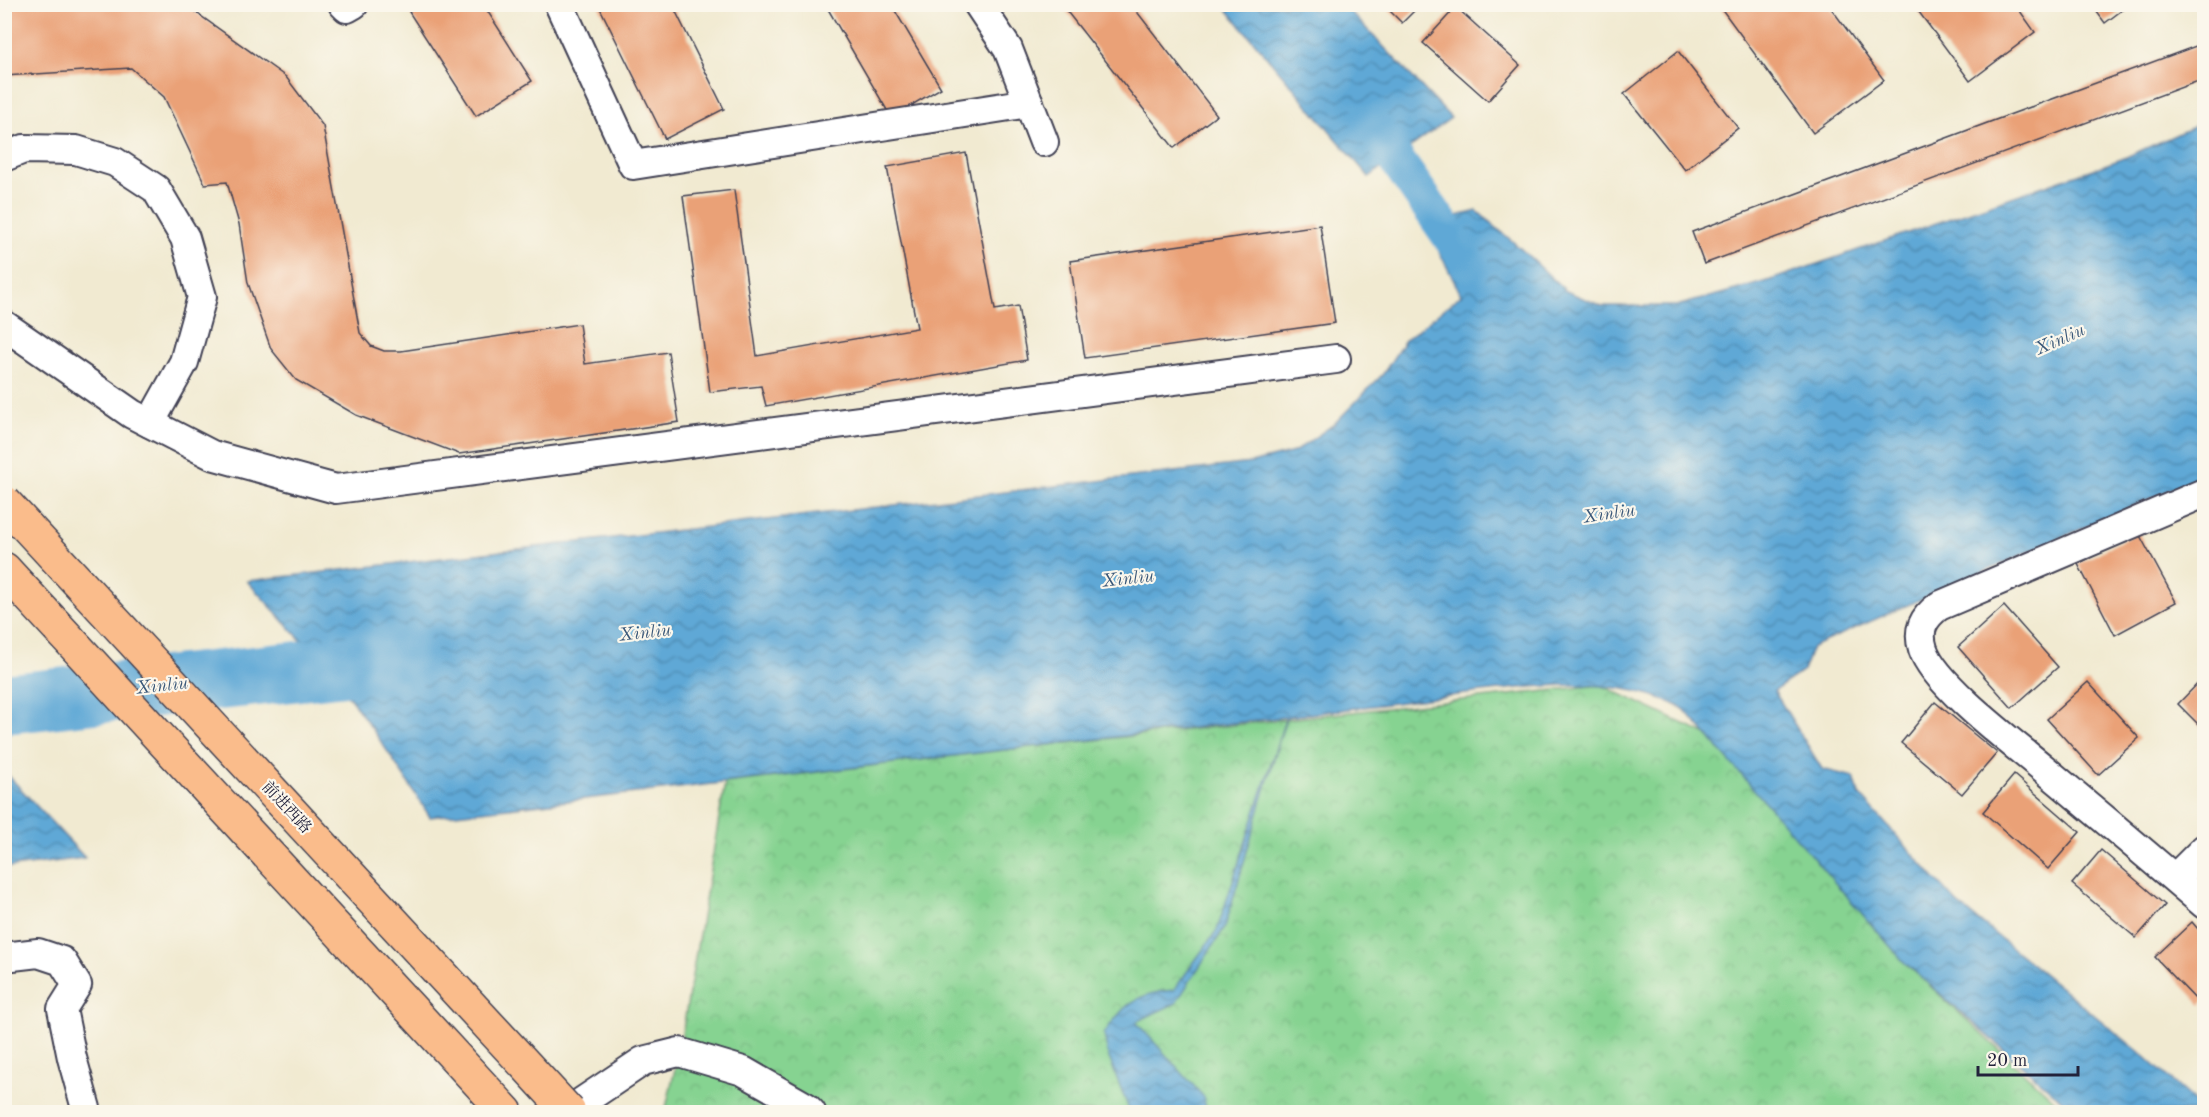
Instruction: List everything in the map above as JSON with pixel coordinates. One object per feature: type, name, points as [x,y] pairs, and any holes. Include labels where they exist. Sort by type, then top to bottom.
[{"type":"main road","name":"前进西路","points":[[4,502],[568,1113]]},
{"type":"main road","points":[[4,569],[506,1113]]},
{"type":"street","points":[[343,4],[346,8],[354,4]]},
{"type":"street","points":[[559,4],[633,165],[1029,103]]},
{"type":"street","points":[[978,4],[1008,49],[1044,142]]},
{"type":"street","points":[[4,157],[24,149],[76,150],[115,162],[156,189],[185,238],[202,297],[183,362],[150,423]]},
{"type":"street","points":[[4,325],[132,414],[212,455],[336,489],[1336,359]]},
{"type":"street","points":[[2205,494],[1939,606],[1927,615],[1920,633],[1924,650],[1940,677],[1982,716],[2205,904]]},
{"type":"street","points":[[2175,878],[2205,849]]},
{"type":"street","points":[[4,957],[38,953],[62,961],[77,985],[62,1009],[87,1113]]},
{"type":"street","points":[[568,1113],[643,1061],[679,1052],[743,1071],[806,1107],[811,1113]]},
{"type":"green space","points":[[1601,685],[1709,736],[1904,962],[2067,1112],[665,1112],[679,1052],[725,783]]},
{"type":"water","points":[[1223,5],[1344,5],[1451,118],[1369,177]]},
{"type":"water","points":[[2204,122],[2204,475],[1812,647],[1803,671],[1774,691],[1822,769],[1854,777],[1859,794],[1957,903],[2142,1054],[2204,1112],[2075,1112],[1904,962],[1684,709],[1656,697],[1627,689],[1565,685],[1471,693],[1286,717],[430,817],[377,735],[342,688],[247,581],[1251,463],[1294,452],[1334,424],[1383,374],[1405,340],[1461,295],[1433,239],[1457,216],[1477,211],[1566,291],[1602,306],[1676,306],[1765,282],[2122,159]]},
{"type":"water","points":[[1286,717],[1225,927],[1176,1003],[1136,1022],[1203,1096],[1207,1112],[1130,1112],[1108,1055],[1104,1034],[1118,1015],[1133,1002],[1150,994],[1174,990],[1217,930]]},
{"type":"water","points":[[4,771],[85,858],[5,868]]},
{"type":"building","points":[[4,4],[184,4],[286,77],[323,126],[360,333],[371,346],[384,351],[401,351],[579,324],[585,364],[668,352],[679,422],[459,454],[356,415],[296,380],[271,349],[248,283],[239,224],[227,182],[205,184],[164,97],[131,68],[4,76]]},
{"type":"building","points":[[420,4],[483,4],[532,81],[476,116],[409,12]]},
{"type":"building","points":[[598,4],[672,4],[724,109],[665,139]]},
{"type":"building","points":[[825,4],[891,4],[941,88],[891,117]]},
{"type":"building","points":[[1061,4],[1131,4],[1217,115],[1174,148]]},
{"type":"building","points":[[1383,4],[1421,4],[1402,23]]},
{"type":"building","points":[[1718,4],[1828,4],[1884,80],[1813,133]]},
{"type":"building","points":[[1913,4],[2015,4],[2035,32],[1970,81]]},
{"type":"building","points":[[2091,4],[2130,4],[2105,23]]},
{"type":"building","points":[[1456,7],[1520,65],[1488,101],[1423,43]]},
{"type":"building","points":[[2204,43],[2204,79],[1704,264],[1692,232]]},
{"type":"building","points":[[1678,51],[1738,128],[1685,170],[1624,94]]},
{"type":"building","points":[[966,153],[995,310],[1018,306],[1027,360],[766,406],[761,386],[710,392],[683,196],[734,190],[757,356],[917,328],[887,167]]},
{"type":"building","points":[[1320,225],[1335,323],[1085,358],[1070,261]]},
{"type":"building","points":[[2138,532],[2176,602],[2115,635],[2078,564]]},
{"type":"building","points":[[2004,606],[2058,667],[2012,708],[1958,647]]},
{"type":"building","points":[[2204,677],[2204,730],[2178,704]]},
{"type":"building","points":[[2088,682],[2139,738],[2098,775],[2047,719]]},
{"type":"building","points":[[1935,702],[1997,753],[1962,794],[1901,743]]},
{"type":"building","points":[[2014,775],[2080,832],[2048,869],[1983,812]]},
{"type":"building","points":[[2101,850],[2165,905],[2136,938],[2072,884]]},
{"type":"building","points":[[2192,922],[2204,936],[2204,1001],[2201,1005],[2155,957]]},
{"type":"waterway","points":[[1368,119],[1472,268]]},
{"type":"waterway","name":"Xinliu","points":[[4,704],[407,659]]}]
